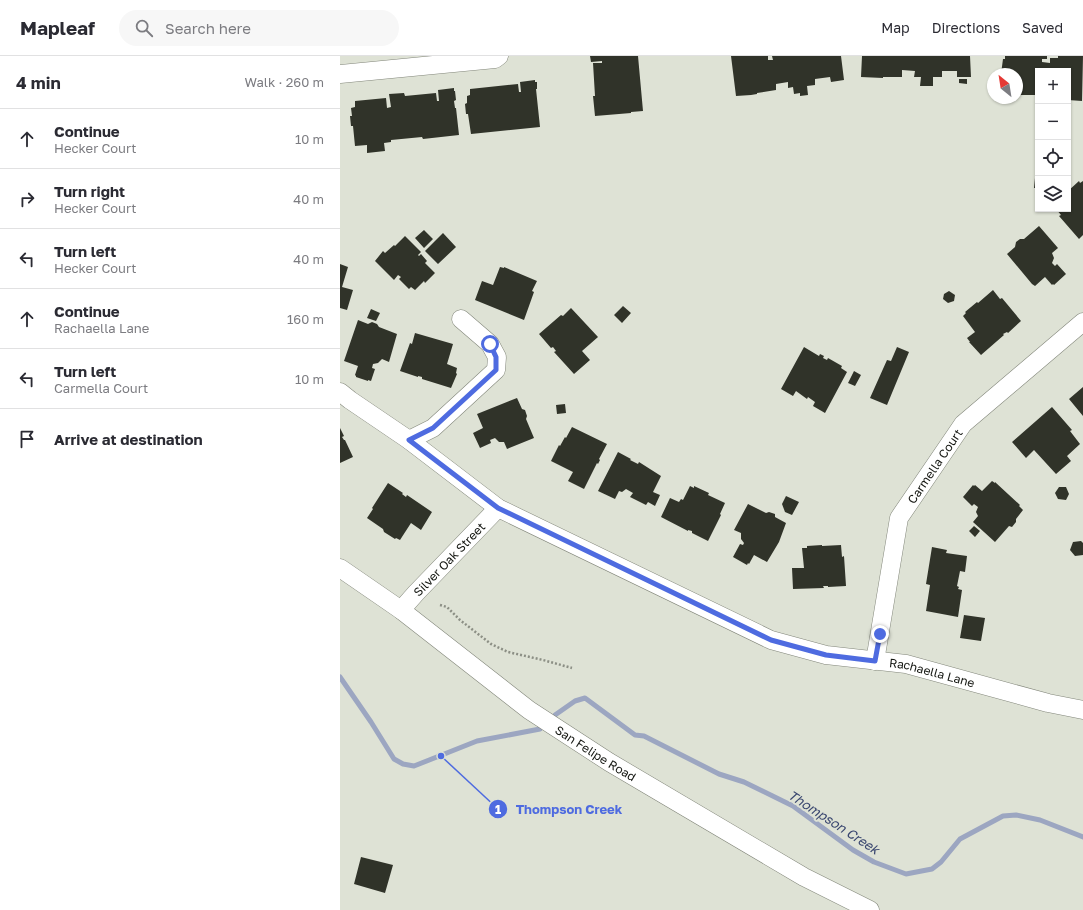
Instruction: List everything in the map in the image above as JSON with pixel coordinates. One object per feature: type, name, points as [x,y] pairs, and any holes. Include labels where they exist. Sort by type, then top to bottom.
[{"type":"street","points":[[340,74],[495,58],[499,56]]},
{"type":"street","points":[[409,440],[433,428],[496,370],[496,357],[490,344],[462,319]]},
{"type":"street","name":"Carmella Court","points":[[875,661],[899,518],[963,424],[1083,322]]},
{"type":"street","name":"Rachaella Lane","points":[[340,392],[409,440],[498,508],[771,640],[826,655],[906,664],[1048,703],[1083,710]]},
{"type":"street","name":"Silver Oak Street","points":[[401,610],[498,508]]},
{"type":"street","name":"San Felipe Road","points":[[340,568],[401,610],[529,710],[609,762],[804,877],[870,910]]},
{"type":"path","points":[[440,604],[447,607],[460,620],[491,644],[508,652],[572,668]]},
{"type":"building","points":[[590,56],[638,56],[643,111],[595,116],[593,96],[595,96],[593,63],[602,63],[602,61],[591,62]]},
{"type":"building","points":[[731,56],[768,56],[768,60],[773,60],[772,56],[841,56],[844,80],[831,82],[830,77],[815,79],[815,85],[807,86],[808,95],[800,96],[800,93],[794,94],[793,87],[788,88],[788,82],[776,84],[776,90],[751,95],[736,96]]},
{"type":"building","points":[[862,56],[970,56],[971,77],[957,77],[957,71],[942,71],[942,77],[933,77],[933,86],[920,86],[921,77],[914,77],[915,71],[902,70],[902,77],[861,77]]},
{"type":"building","points":[[1005,56],[1047,56],[1047,59],[1042,59],[1042,62],[1050,63],[1050,58],[1058,58],[1058,56],[1083,56],[1082,101],[1071,100],[1071,68],[1035,68],[1035,95],[1023,95],[1023,68],[1002,68],[1003,59],[1005,59]]},
{"type":"building","points":[[959,79],[967,79],[967,84],[959,83]]},
{"type":"building","points":[[535,80],[535,82],[537,82],[536,89],[540,127],[471,134],[465,104],[467,103],[467,96],[470,95],[470,89],[518,84],[519,92],[521,92],[520,82]]},
{"type":"building","points":[[454,88],[456,100],[454,101],[459,135],[423,139],[422,137],[391,140],[391,142],[384,143],[385,151],[367,153],[367,145],[355,146],[353,126],[351,126],[350,116],[352,116],[351,108],[355,107],[355,101],[386,98],[387,108],[391,107],[389,94],[404,93],[405,96],[436,93],[437,101],[439,101],[438,90]]},
{"type":"building","points":[[1079,181],[1080,183],[1083,181],[1083,235],[1079,239],[1059,216],[1061,215],[1058,212],[1071,212],[1071,188]]},
{"type":"building","points":[[1039,226],[1058,248],[1052,253],[1054,258],[1052,263],[1055,266],[1057,264],[1066,274],[1054,285],[1052,285],[1045,277],[1035,286],[1007,254],[1015,247],[1016,242],[1020,239],[1024,239]]},
{"type":"building","points":[[424,230],[433,239],[424,248],[415,238]]},
{"type":"building","points":[[443,233],[456,247],[438,264],[425,251]]},
{"type":"building","points":[[405,236],[421,252],[418,255],[419,256],[421,254],[427,261],[425,263],[435,273],[415,290],[411,287],[409,289],[399,279],[401,277],[398,275],[394,280],[375,261],[383,251],[385,253]]},
{"type":"building","points":[[340,264],[348,267],[342,287],[353,290],[347,310],[340,308]]},
{"type":"building","points":[[500,267],[504,267],[537,281],[532,291],[534,292],[524,320],[475,300],[482,281],[493,285]]},
{"type":"building","points":[[993,290],[1000,299],[1002,298],[1021,321],[1008,333],[1003,334],[1004,335],[981,355],[967,338],[975,332],[963,316],[966,313],[965,312]]},
{"type":"building","points":[[949,291],[955,295],[954,301],[948,303],[943,299],[944,294]]},
{"type":"building","points":[[623,306],[631,313],[622,323],[614,315]]},
{"type":"building","points":[[571,308],[598,337],[582,351],[590,360],[574,374],[554,352],[556,351],[553,347],[551,348],[539,334]]},
{"type":"building","points":[[371,309],[380,313],[376,321],[367,318]]},
{"type":"building","points":[[358,320],[368,324],[372,322],[377,324],[379,327],[397,334],[389,362],[382,359],[378,363],[373,364],[372,368],[375,369],[371,381],[356,377],[355,375],[358,366],[344,361]]},
{"type":"building","points":[[415,333],[453,344],[447,364],[457,368],[457,374],[451,388],[422,379],[422,377],[400,371],[410,343],[412,344]]},
{"type":"building","points":[[804,347],[819,356],[820,354],[824,356],[823,358],[827,360],[828,358],[842,366],[841,368],[847,372],[825,413],[813,406],[815,402],[808,397],[807,399],[796,391],[793,396],[781,389]]},
{"type":"building","points":[[897,347],[909,352],[887,405],[870,398],[887,360],[891,361]]},
{"type":"building","points":[[854,371],[861,375],[855,386],[848,383]]},
{"type":"building","points":[[1083,387],[1083,416],[1069,399]]},
{"type":"building","points":[[517,398],[522,409],[525,410],[527,416],[526,419],[534,438],[507,449],[504,442],[499,442],[495,438],[490,440],[491,443],[480,448],[473,433],[483,428],[477,414]]},
{"type":"building","points":[[565,404],[566,413],[557,414],[556,405]]},
{"type":"building","points":[[1052,407],[1072,430],[1070,431],[1080,444],[1067,456],[1071,461],[1056,474],[1034,450],[1026,458],[1012,442]]},
{"type":"building","points":[[572,427],[607,444],[584,489],[568,481],[573,472],[551,461],[559,445],[560,446],[565,437],[566,438]]},
{"type":"building","points":[[340,428],[344,436],[342,437],[353,457],[340,463]]},
{"type":"building","points":[[618,452],[638,464],[639,462],[661,476],[653,492],[660,495],[655,506],[648,502],[646,505],[630,497],[633,493],[626,489],[622,492],[619,491],[615,499],[598,491]]},
{"type":"building","points":[[992,481],[1020,505],[1019,506],[1023,510],[1012,527],[1009,526],[995,542],[973,522],[978,516],[976,512],[978,507],[974,504],[972,506],[963,497],[973,485],[982,491]]},
{"type":"building","points":[[388,483],[403,493],[402,494],[406,497],[407,495],[432,512],[421,530],[411,523],[400,540],[395,539],[384,532],[383,529],[367,518]]},
{"type":"building","points":[[690,486],[694,488],[694,486],[709,493],[708,495],[725,503],[720,514],[721,515],[708,541],[692,533],[692,531],[688,531],[661,517],[670,498],[679,502],[681,499],[683,500]]},
{"type":"building","points":[[1059,487],[1066,487],[1069,494],[1066,500],[1058,499],[1055,493]]},
{"type":"building","points":[[786,496],[799,502],[792,515],[785,512],[782,504]]},
{"type":"building","points":[[748,504],[766,513],[769,512],[775,514],[775,517],[786,523],[779,542],[767,562],[754,555],[747,565],[733,557],[740,544],[743,545],[744,543],[741,539],[741,533],[734,530]]},
{"type":"building","points":[[974,526],[980,531],[975,537],[969,531]]},
{"type":"building","points":[[1081,541],[1083,543],[1083,555],[1075,556],[1070,550],[1073,542]]},
{"type":"building","points":[[841,545],[842,557],[844,556],[846,586],[823,586],[824,588],[793,589],[792,568],[804,568],[802,548],[807,548],[807,546]]},
{"type":"building","points":[[932,547],[947,550],[946,553],[967,556],[965,572],[960,571],[957,586],[959,587],[958,589],[962,590],[958,617],[926,611],[930,585],[926,584]]},
{"type":"building","points":[[964,615],[985,618],[981,641],[960,638]]},
{"type":"building","points":[[361,857],[393,865],[385,893],[354,884]]},
{"type":"waterway","name":"Thompson Creek","points":[[340,677],[394,759],[403,764],[414,766],[477,741],[540,729]]},
{"type":"waterway","name":"Thompson Creek","points":[[555,715],[575,701],[585,698],[635,735],[644,736],[719,774],[744,782],[793,806],[853,850],[874,862],[906,874],[932,869],[941,862],[960,839],[1003,816],[1016,815],[1040,820],[1083,837]]},
{"type":"place","name":"Thompson Creek","points":[[441,756]]},
{"type":"route","points":[[490,344],[496,357],[496,370],[433,428],[409,440],[498,508],[771,640],[826,655],[875,661],[880,634]]}]
